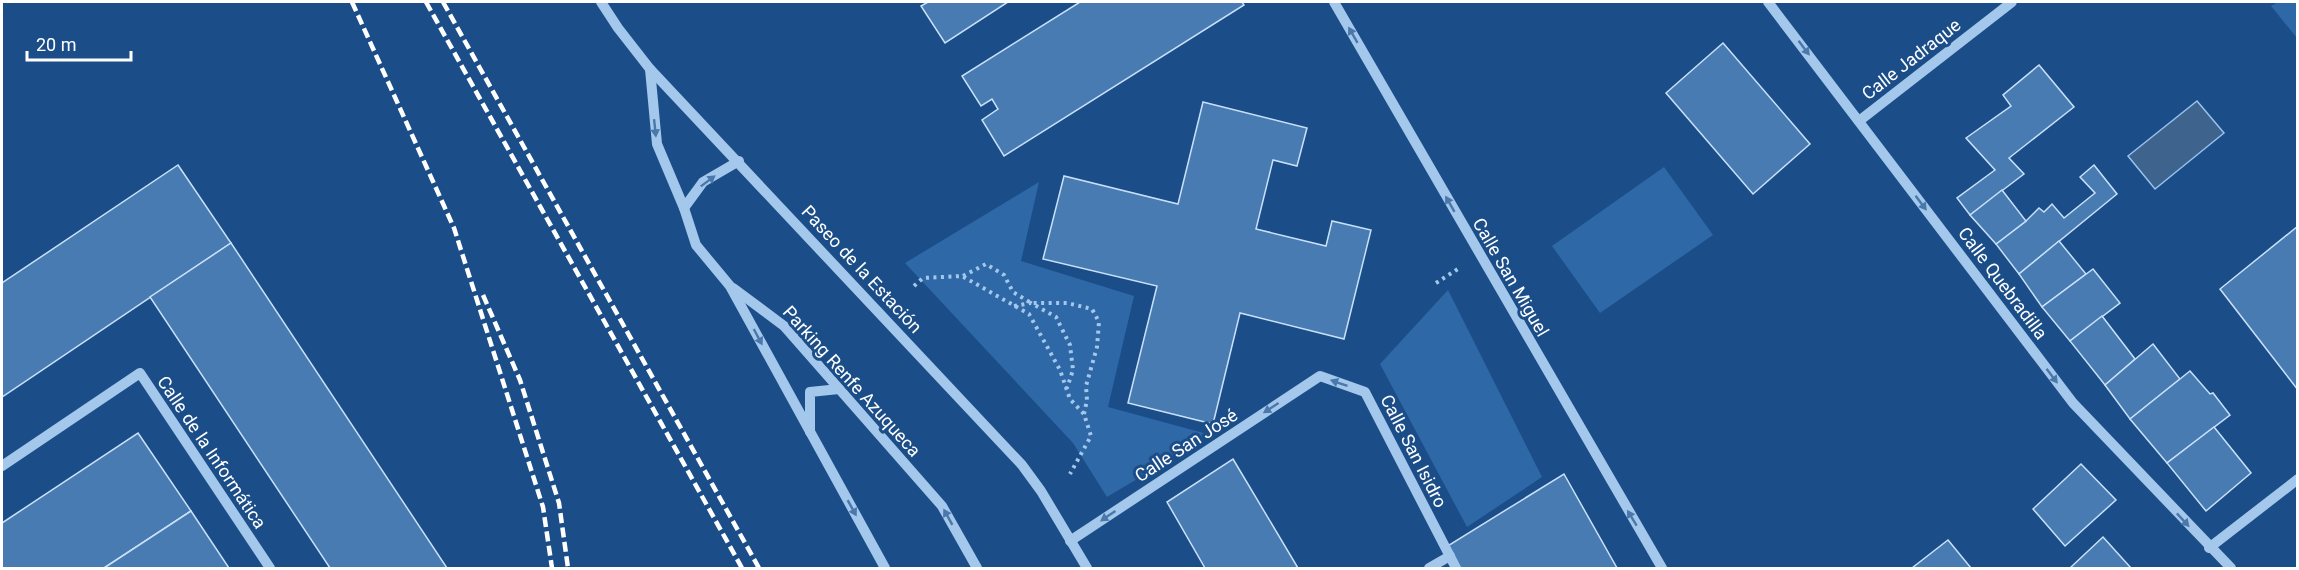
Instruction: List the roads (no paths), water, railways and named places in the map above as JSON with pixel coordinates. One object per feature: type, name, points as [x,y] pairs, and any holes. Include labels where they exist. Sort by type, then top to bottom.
[{"type":"street","name":"Paseo de la Estación","points":[[600,2],[650,69],[1022,465],[1087,568]]},
{"type":"street","name":"Calle Quebradilla","points":[[1768,2],[2073,403],[2209,548],[2231,568]]},
{"type":"street","name":"Calle Jadraque","points":[[1859,121],[2012,2]]},
{"type":"street","name":"Calle San Miguel","points":[[1340,4],[1662,568]]},
{"type":"street","points":[[650,69],[657,144],[684,208],[696,245],[730,286],[885,568]]},
{"type":"street","points":[[684,208],[703,183],[739,162]]},
{"type":"street","name":"Parking Renfe Azuqueca","points":[[730,286],[784,326],[839,388],[942,506],[977,568]]},
{"type":"street","name":"Calle de la Informática","points":[[2,466],[140,373],[270,568]]},
{"type":"street","name":"Calle San José","points":[[1070,541],[1320,376]]},
{"type":"street","name":"Calle San Isidro","points":[[1320,376],[1365,392],[1456,568]]},
{"type":"street","points":[[810,433],[810,392],[839,388]]},
{"type":"street","points":[[2209,548],[2298,479]]},
{"type":"street","points":[[1429,568],[1450,556]]},
{"type":"railway","points":[[352,2],[454,228],[543,507],[552,568]]},
{"type":"railway","points":[[426,2],[742,568]]},
{"type":"railway","points":[[443,2],[759,568]]},
{"type":"railway","points":[[483,295],[520,380],[559,503],[568,568]]}]
